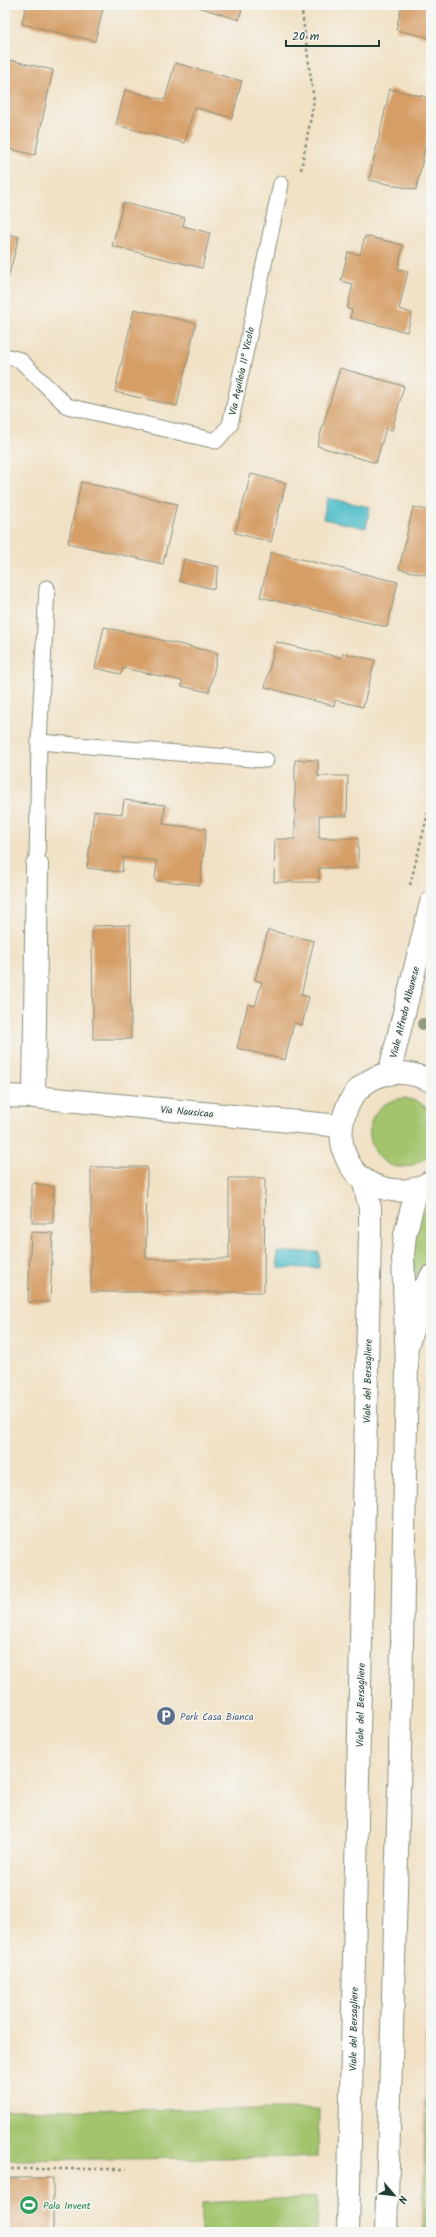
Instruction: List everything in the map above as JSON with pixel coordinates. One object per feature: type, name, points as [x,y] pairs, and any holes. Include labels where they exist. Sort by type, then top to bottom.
[{"type":"street","points":[[34,1097],[37,865]]},
{"type":"street","name":"Viale Alfredo Albanese","points":[[389,1074],[431,903]]},
{"type":"street","points":[[426,1185],[396,1191],[378,1187],[363,1178],[350,1164],[344,1152],[342,1146],[341,1126],[344,1110],[352,1096],[364,1085],[377,1077],[395,1073],[414,1074],[431,1081]]},
{"type":"street","name":"Via Nausicaa","points":[[5,1096],[34,1097],[341,1126]]},
{"type":"street","name":"Viale del Bersagliere","points":[[348,2232],[370,1241],[370,1208],[363,1178]]},
{"type":"street","points":[[386,2232],[400,1755],[407,1348],[403,1255],[405,1235],[426,1185]]},
{"type":"street","points":[[407,1348],[425,1287],[431,1277]]},
{"type":"lane","name":"Via Aquileia 11° Vicolo","points":[[5,356],[20,360],[67,406],[216,441],[230,425],[281,184]]},
{"type":"lane","points":[[37,865],[38,742],[47,588]]},
{"type":"lane","points":[[38,742],[266,760]]},
{"type":"path","points":[[281,184],[292,179],[302,169],[314,101],[302,5]]},
{"type":"path","points":[[5,2169],[126,2169]]},
{"type":"shaded area","points":[[431,1765],[431,2232],[420,2232],[428,1768]]},
{"type":"green space","points":[[405,1098],[419,1102],[431,1112],[431,1153],[411,1165],[394,1166],[381,1159],[373,1146],[370,1131],[373,1116],[385,1104]]},
{"type":"green space","points":[[431,1205],[431,1256],[414,1278],[413,1248],[416,1228],[424,1211]]},
{"type":"green space","points":[[431,1867],[431,2228],[423,2228]]},
{"type":"green space","points":[[319,2109],[318,2157],[5,2160],[5,2110]]},
{"type":"green space","points":[[317,2197],[317,2232],[201,2232],[201,2203]]},
{"type":"water","points":[[327,498],[370,507],[366,528],[323,519]]},
{"type":"water","points":[[277,1252],[319,1252],[319,1268],[278,1268]]},
{"type":"building","points":[[26,5],[104,5],[95,41],[22,24]]},
{"type":"building","points":[[192,5],[243,5],[239,20]]},
{"type":"building","points":[[402,5],[431,5],[431,38],[396,30]]},
{"type":"building","points":[[5,59],[53,70],[35,155],[5,148]]},
{"type":"building","points":[[175,63],[242,81],[232,118],[194,107],[185,143],[116,125],[125,90],[165,100]]},
{"type":"building","points":[[390,89],[431,98],[431,122],[416,190],[369,180]]},
{"type":"building","points":[[123,203],[185,218],[183,226],[210,233],[202,268],[112,246]]},
{"type":"building","points":[[5,233],[19,237],[6,285],[5,285]]},
{"type":"building","points":[[365,236],[403,245],[398,269],[408,271],[399,309],[412,313],[407,332],[350,318],[352,310],[347,309],[353,284],[341,281],[348,252],[360,255]]},
{"type":"building","points":[[134,309],[196,323],[177,406],[115,392]]},
{"type":"building","points":[[340,368],[404,386],[392,430],[386,428],[376,463],[317,446]]},
{"type":"building","points":[[251,474],[286,483],[271,542],[235,533]]},
{"type":"building","points":[[81,482],[177,504],[163,564],[68,543]]},
{"type":"building","points":[[413,507],[431,511],[431,576],[399,569]]},
{"type":"building","points":[[271,552],[398,582],[387,627],[260,597]]},
{"type":"building","points":[[184,559],[219,567],[214,589],[179,581]]},
{"type":"building","points":[[104,627],[218,653],[209,692],[181,686],[183,681],[123,668],[121,674],[95,668]]},
{"type":"building","points":[[276,642],[342,658],[343,653],[375,660],[363,707],[335,700],[334,706],[265,687]]},
{"type":"building","points":[[295,760],[318,760],[318,776],[348,776],[347,816],[319,816],[319,838],[358,838],[358,868],[319,868],[319,882],[274,882],[275,839],[295,839]]},
{"type":"building","points":[[124,800],[165,805],[163,824],[206,829],[200,885],[155,880],[157,861],[123,857],[122,872],[87,868],[94,811],[122,814]]},
{"type":"building","points":[[130,925],[131,1039],[93,1039],[92,926]]},
{"type":"building","points":[[268,930],[314,941],[301,995],[309,997],[302,1025],[294,1023],[285,1060],[237,1048],[248,1004],[255,1006],[262,982],[255,980]]},
{"type":"building","points":[[91,1167],[147,1167],[146,1259],[229,1259],[229,1178],[265,1178],[264,1292],[91,1292]]},
{"type":"building","points":[[32,1183],[54,1187],[53,1223],[32,1223]]},
{"type":"building","points":[[31,1232],[53,1233],[50,1302],[28,1302]]},
{"type":"building","name":"Pala Invent","points":[[5,2178],[53,2178],[53,2232],[5,2232]]},
{"type":"place","name":"Park Casa Bianca","points":[[166,1716]]},
{"type":"place","name":"Pala Invent","points":[[29,2205]]}]
